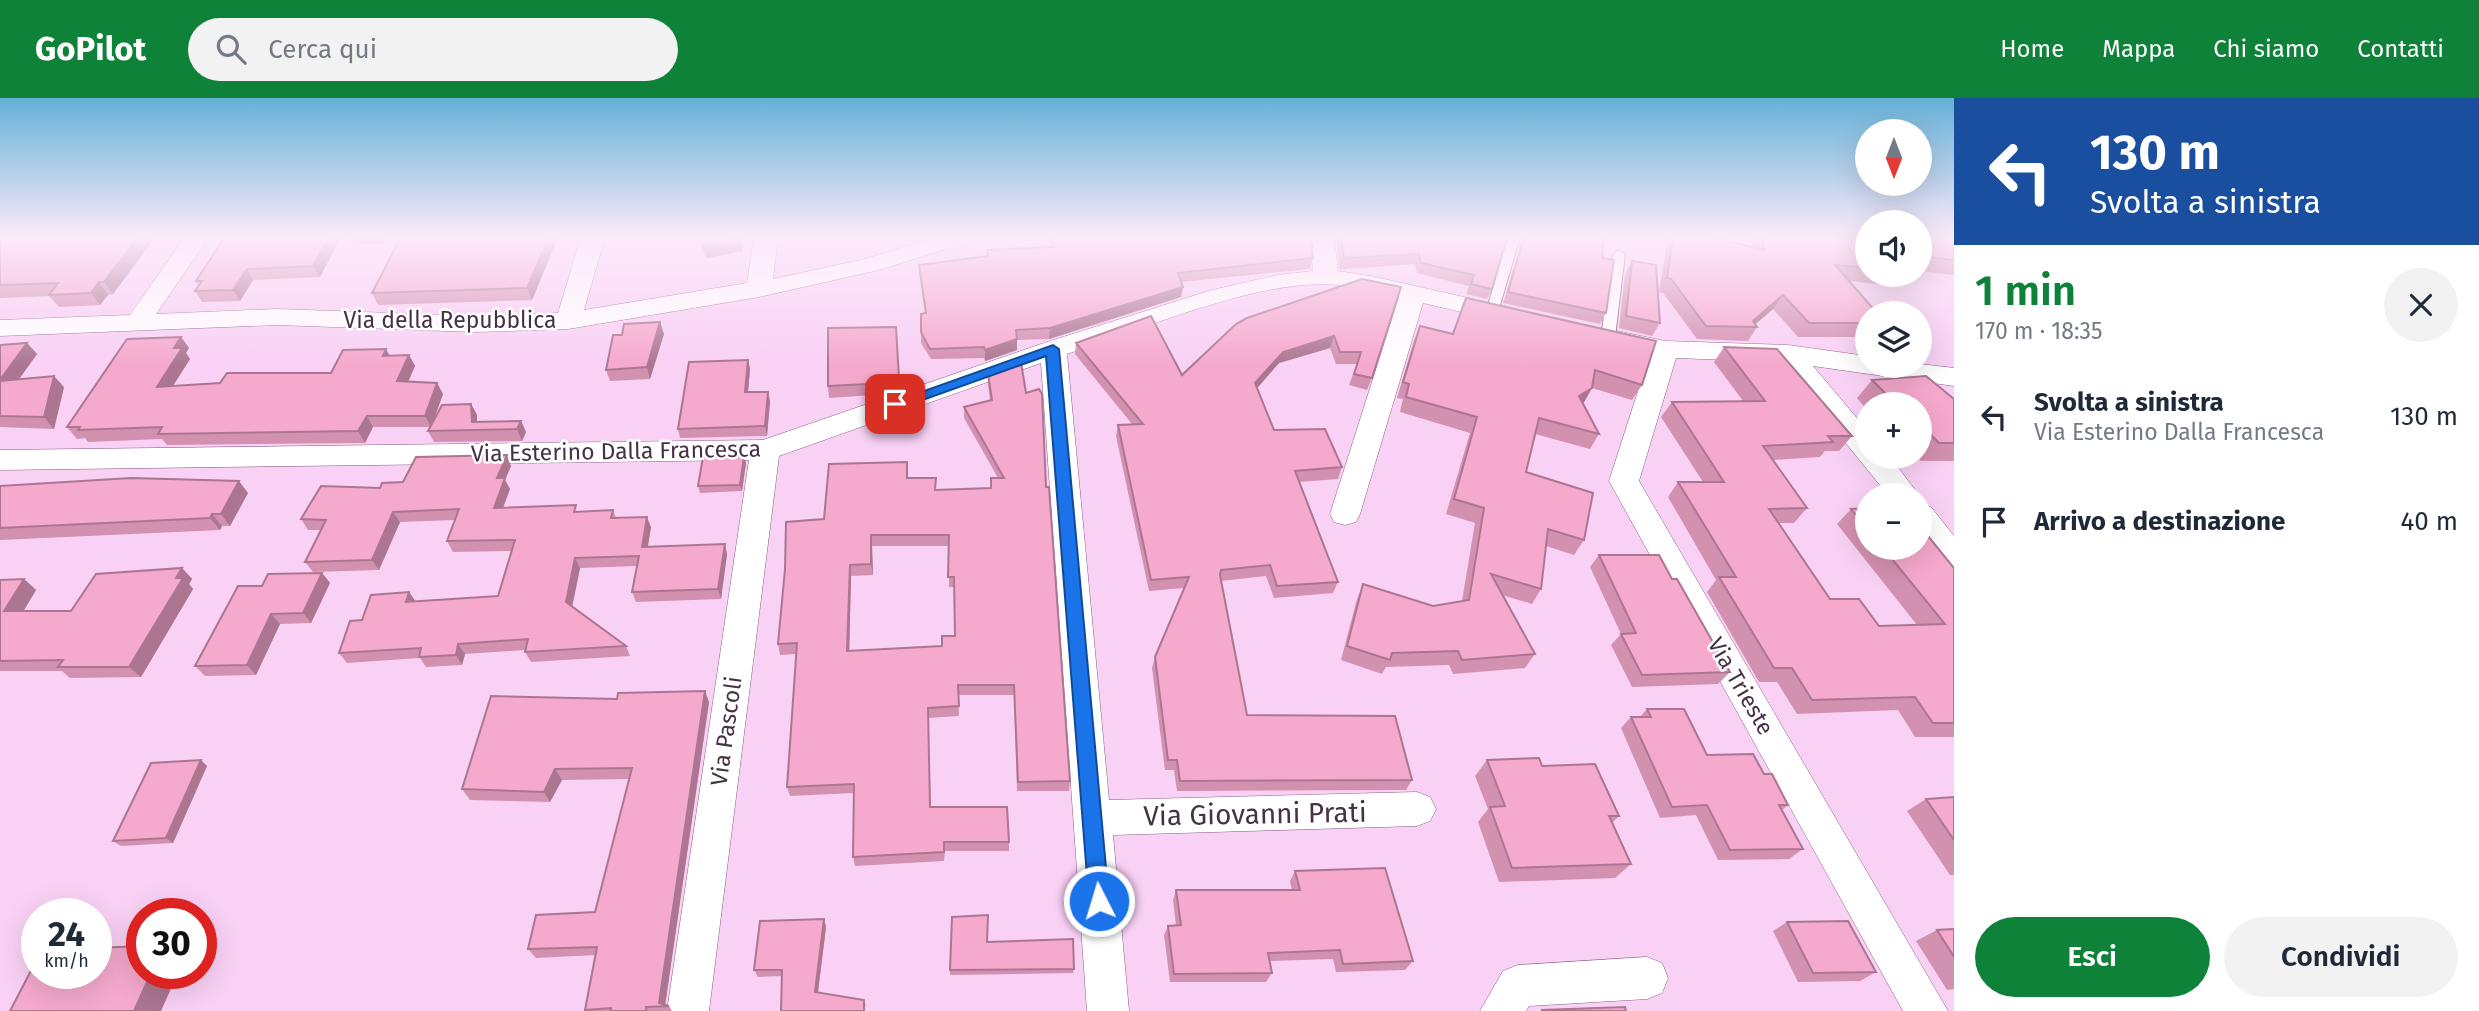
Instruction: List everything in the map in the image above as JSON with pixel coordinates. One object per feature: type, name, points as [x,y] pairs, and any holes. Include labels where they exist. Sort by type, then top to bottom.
[{"type":"street","points":[[139,320],[167,280]]},
{"type":"street","points":[[568,321],[580,280]]},
{"type":"street","points":[[760,289],[761,280]]},
{"type":"street","name":"Via della Repubblica","points":[[0,328],[139,320],[276,317],[476,324],[568,321],[803,280]]},
{"type":"street","name":"Via Esterino Dalla Francesca","points":[[0,460],[765,450],[1053,349],[1221,295],[1301,280]]},
{"type":"street","name":"Via Esterino Dalla Francesca","points":[[1340,280],[1413,293],[1526,320]]},
{"type":"street","points":[[1345,514],[1413,293]]},
{"type":"street","points":[[1581,332],[1665,349],[1788,354],[1855,363]]},
{"type":"street","points":[[1053,349],[1108,1011]]},
{"type":"street","name":"Via Trieste","points":[[1665,349],[1624,481],[1927,1011]]},
{"type":"street","points":[[1788,354],[1855,435]]},
{"type":"street","points":[[1932,374],[1954,377]]},
{"type":"street","name":"Via Pascoli","points":[[688,1011],[765,450]]},
{"type":"street","points":[[1883,469],[1895,483]]},
{"type":"street","points":[[1932,530],[1954,558]]},
{"type":"street","name":"Via Giovanni Prati","points":[[1092,818],[1417,809]]},
{"type":"street","points":[[1501,1011],[1518,986],[1647,978]]},
{"type":"lane","points":[[1492,312],[1502,280]]},
{"type":"lane","points":[[1608,337],[1616,280]]},
{"type":"building","points":[[0,280],[106,280],[99,282],[91,293],[49,295],[58,283],[0,285]]},
{"type":"building","points":[[240,280],[233,290],[195,291],[202,281],[196,281]]},
{"type":"building","points":[[379,280],[531,280],[527,288],[372,293]]},
{"type":"building","points":[[921,280],[1180,280],[1183,287],[1050,328],[1016,330],[1017,339],[985,350],[984,347],[930,349],[921,332],[921,314],[926,313]]},
{"type":"building","points":[[1360,280],[1401,287],[1372,378],[1354,374],[1361,352],[1340,352],[1334,336],[1283,352],[1255,383],[1274,430],[1325,429],[1342,467],[1295,471],[1338,582],[1277,586],[1270,565],[1221,570],[1220,575],[1247,715],[1395,716],[1412,780],[1180,781],[1177,760],[1168,760],[1155,657],[1189,577],[1151,580],[1118,425],[1143,424],[1076,343],[1151,316],[1182,375],[1236,324]]},
{"type":"building","points":[[1472,280],[1495,280],[1492,289],[1471,284]]},
{"type":"building","points":[[1512,280],[1611,280],[1606,313],[1508,292]]},
{"type":"building","points":[[1630,280],[1657,280],[1660,323],[1626,316]]},
{"type":"building","points":[[1671,280],[1848,280],[1866,301],[1855,301],[1855,323],[1809,323],[1783,295],[1753,321],[1757,327],[1706,326]]},
{"type":"building","points":[[1466,298],[1656,341],[1642,385],[1595,370],[1592,388],[1579,396],[1599,434],[1539,418],[1526,472],[1593,493],[1584,540],[1548,529],[1541,589],[1491,574],[1535,654],[1462,660],[1458,651],[1392,653],[1390,660],[1347,646],[1363,584],[1433,606],[1469,600],[1484,508],[1454,499],[1477,417],[1406,397],[1409,384],[1403,382],[1420,326],[1453,334]]},
{"type":"building","points":[[660,322],[647,367],[606,370],[613,335],[622,335],[624,324]]},
{"type":"building","points":[[896,327],[899,379],[887,383],[828,386],[828,328]]},
{"type":"building","points":[[181,337],[174,348],[182,348],[157,387],[220,383],[227,373],[331,373],[343,350],[386,349],[383,356],[409,355],[397,381],[437,383],[425,416],[367,416],[358,431],[158,434],[162,427],[78,430],[80,427],[67,427],[127,339]]},
{"type":"building","points":[[27,343],[0,380],[0,345]]},
{"type":"building","points":[[1724,347],[1777,349],[1852,436],[1828,436],[1833,442],[1763,446],[1807,508],[1769,509],[1830,599],[1859,599],[1879,626],[1945,624],[1893,560],[1932,560],[1932,541],[1954,568],[1954,723],[1933,723],[1915,697],[1812,700],[1792,668],[1774,668],[1719,577],[1736,577],[1678,482],[1724,482],[1672,402],[1765,401]]},
{"type":"building","points":[[748,360],[745,392],[768,392],[765,426],[678,429],[689,362]]},
{"type":"building","points":[[1021,362],[1026,393],[1039,389],[1042,394],[1046,487],[1049,487],[1070,781],[1018,782],[1014,685],[958,685],[959,706],[928,708],[930,807],[1007,807],[1009,842],[944,842],[944,852],[853,857],[854,784],[787,787],[797,643],[778,644],[786,522],[824,519],[829,464],[907,462],[907,478],[936,478],[935,490],[991,488],[991,478],[1004,478],[964,407],[992,400],[988,374]],"holes":[[[871,535],[949,535],[948,577],[954,577],[955,636],[942,636],[942,646],[847,651],[850,565],[871,564]]]},
{"type":"building","points":[[54,376],[44,417],[0,416],[0,381]]},
{"type":"building","points":[[1928,378],[1954,399],[1954,443],[1939,443],[1932,436],[1932,392],[1884,392],[1872,380]]},
{"type":"building","points":[[471,404],[472,422],[521,421],[517,429],[428,431],[442,405]]},
{"type":"building","points":[[507,455],[497,478],[505,478],[494,508],[576,505],[574,512],[613,510],[611,518],[647,517],[642,547],[725,544],[718,589],[632,592],[639,556],[575,558],[566,602],[626,646],[525,652],[528,639],[458,644],[456,655],[419,657],[421,648],[339,653],[350,621],[362,620],[371,595],[409,592],[406,602],[498,596],[515,540],[447,541],[459,509],[393,512],[372,560],[305,562],[326,520],[301,519],[321,486],[380,488],[382,483],[403,482],[416,457]]},
{"type":"building","points":[[744,456],[740,485],[698,486],[703,457]]},
{"type":"building","points":[[131,478],[239,481],[221,514],[212,514],[210,518],[0,528],[0,486]]},
{"type":"building","points":[[1599,555],[1659,555],[1672,579],[1677,579],[1730,672],[1642,675],[1621,634],[1636,633]]},
{"type":"building","points":[[182,568],[176,578],[183,578],[129,667],[58,667],[63,660],[0,661],[0,580],[24,579],[4,611],[71,611],[96,574]]},
{"type":"building","points":[[322,573],[303,613],[271,614],[247,665],[195,666],[238,586],[262,586],[268,574]]},
{"type":"building","points":[[705,691],[659,1003],[669,1006],[646,1007],[646,1011],[611,1011],[611,1008],[585,1010],[597,947],[528,949],[536,915],[595,912],[632,768],[555,769],[544,792],[462,789],[491,696],[617,699],[618,693]]},
{"type":"building","points":[[1647,709],[1684,709],[1707,755],[1753,754],[1764,774],[1772,774],[1788,805],[1779,805],[1803,849],[1730,850],[1707,805],[1672,807],[1631,717],[1651,717]]},
{"type":"building","points":[[1539,758],[1542,766],[1595,764],[1619,816],[1609,816],[1631,864],[1512,868],[1490,807],[1505,806],[1487,760]]},
{"type":"building","points":[[201,760],[166,838],[113,841],[151,763]]},
{"type":"building","points":[[1954,797],[1954,840],[1926,799]]},
{"type":"building","points":[[1385,868],[1413,961],[1343,964],[1340,950],[1268,953],[1272,973],[1174,974],[1168,926],[1181,925],[1176,890],[1300,890],[1295,871]]},
{"type":"building","points":[[988,915],[987,942],[1073,939],[1074,969],[950,970],[952,917]]},
{"type":"building","points":[[824,919],[815,992],[864,1000],[864,1011],[781,1011],[782,970],[754,970],[760,921]]},
{"type":"building","points":[[1848,921],[1876,972],[1813,973],[1787,922]]},
{"type":"building","points":[[1954,929],[1954,957],[1937,930]]},
{"type":"building","points":[[112,947],[126,947],[126,989],[144,989],[134,1011],[10,1011],[21,989],[112,989]]},
{"type":"building","points":[[1625,1007],[1626,1011],[1542,1011],[1542,1010]]},
{"type":"route","points":[[895,404],[1053,349],[1099,901]]}]
